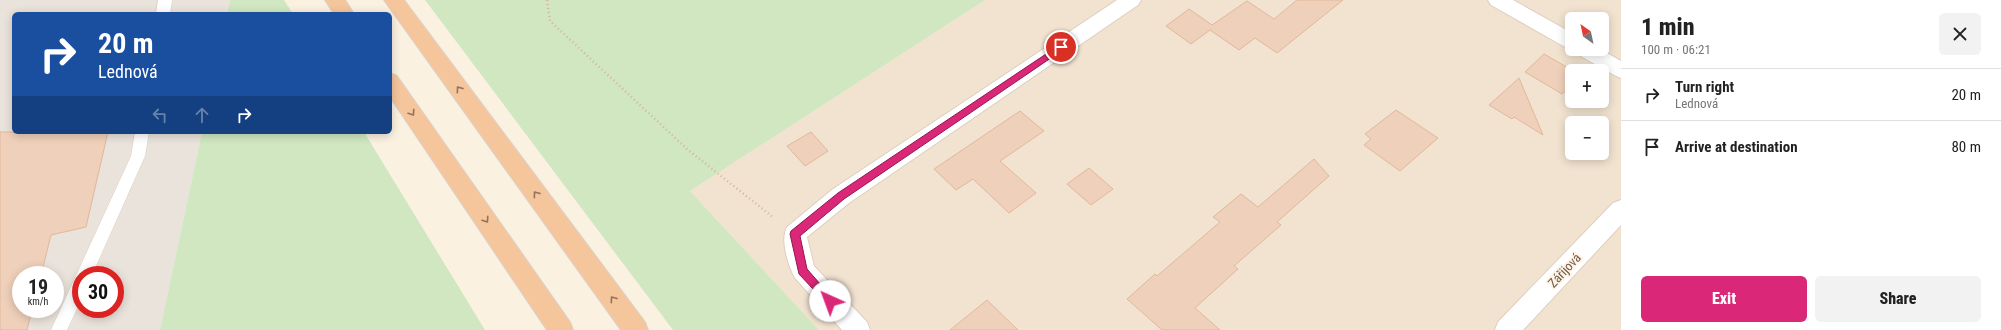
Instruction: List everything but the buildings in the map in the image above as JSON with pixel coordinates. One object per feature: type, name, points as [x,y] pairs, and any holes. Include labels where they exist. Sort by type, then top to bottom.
[{"type":"highway","points":[[335,0],[343,12]]},
{"type":"highway","points":[[394,0],[636,330]]},
{"type":"highway","points":[[392,84],[561,330]]},
{"type":"street","points":[[858,330],[803,271],[795,234],[841,196],[1132,0]]},
{"type":"street","points":[[1498,0],[1565,38]]},
{"type":"street","points":[[1596,56],[1621,70]]},
{"type":"street","name":"Zářijová","points":[[1507,330],[1621,210]]},
{"type":"lane","points":[[162,12],[165,0]]},
{"type":"lane","points":[[88,266],[138,156],[142,134]]},
{"type":"lane","points":[[59,330],[72,301]]},
{"type":"path","points":[[547,0],[550,21],[687,149],[795,234]]},
{"type":"shaded area","points":[[0,0],[230,0],[227,12],[12,12],[12,134],[202,134],[160,330],[0,330]]},
{"type":"shaded area","points":[[985,0],[1621,0],[1621,330],[819,330],[690,191]]},
{"type":"green space","points":[[230,0],[284,0],[292,12],[227,12]]},
{"type":"green space","points":[[425,0],[985,0],[690,191],[819,330],[673,330]]},
{"type":"green space","points":[[202,134],[365,134],[485,330],[160,330]]},
{"type":"route","points":[[830,301],[803,271],[795,234],[841,196],[1061,47]]}]
